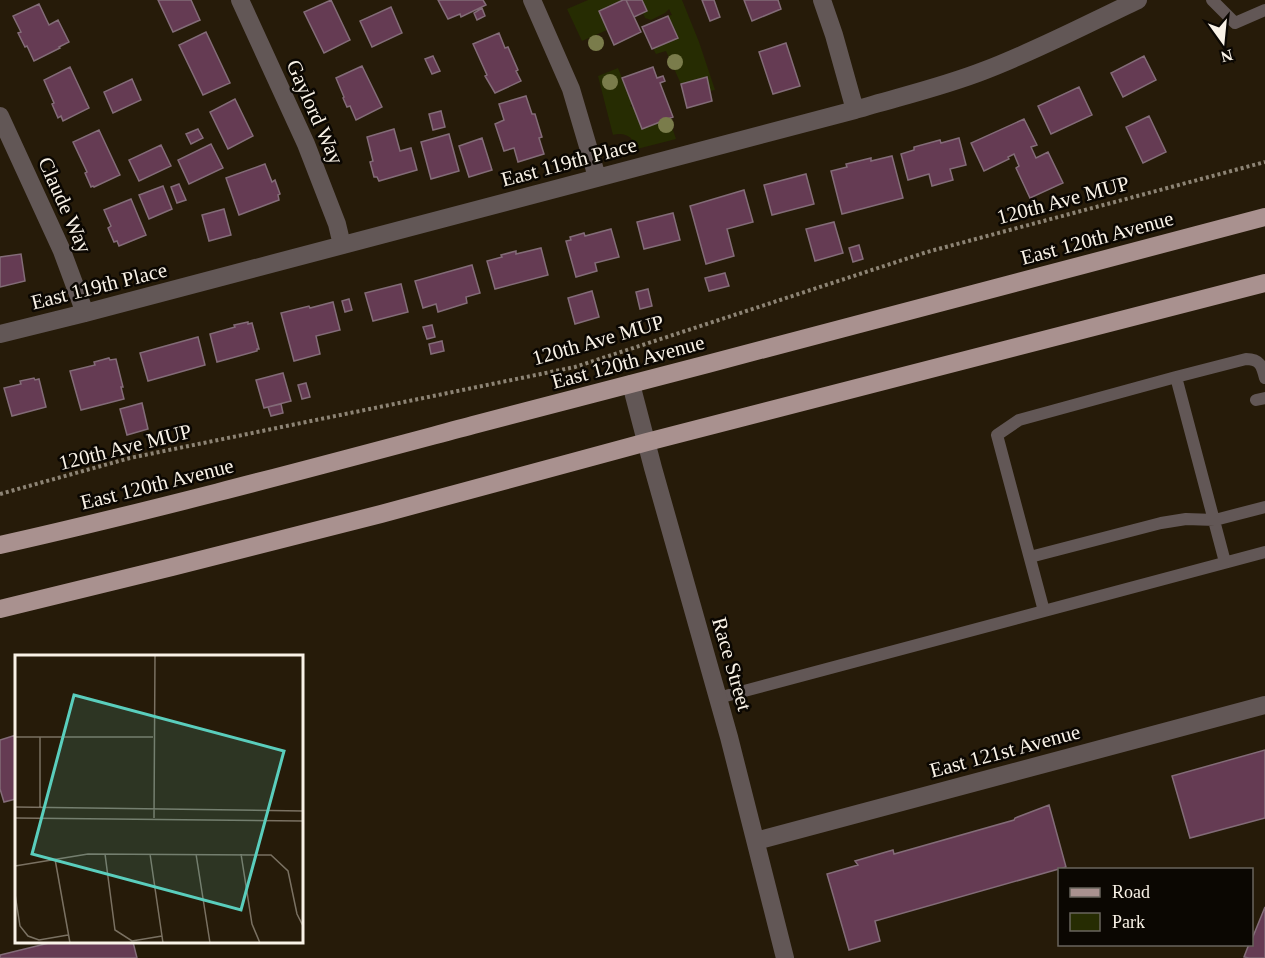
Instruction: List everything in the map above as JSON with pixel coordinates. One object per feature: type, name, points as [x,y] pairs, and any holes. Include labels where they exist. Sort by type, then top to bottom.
[{"type":"main road","name":"East 120th Avenue","points":[[0,545],[83,526],[632,384],[1265,217]]},
{"type":"main road","points":[[0,609],[346,523],[647,442],[1265,283]]},
{"type":"street","name":"Gaylord Way","points":[[240,0],[306,144],[337,224],[342,245]]},
{"type":"street","points":[[532,0],[571,89],[597,177]]},
{"type":"street","points":[[822,0],[855,110]]},
{"type":"street","name":"East 119th Place","points":[[0,334],[855,110],[947,83],[1022,54],[1129,2]]},
{"type":"street","name":"Claude Way","points":[[0,116],[62,251],[85,313]]},
{"type":"street","name":"Race Street","points":[[632,384],[718,698],[785,958]]},
{"type":"street","name":"East 121st Avenue","points":[[756,841],[1265,705]]},
{"type":"lane","points":[[1212,0],[1235,23],[1265,10]]},
{"type":"lane","points":[[1044,611],[997,435],[1019,420],[1246,359],[1254,359],[1258,362],[1265,378]]},
{"type":"lane","points":[[1176,377],[1210,482],[1215,520],[1225,562]]},
{"type":"lane","points":[[1030,557],[1161,523],[1186,519],[1215,520],[1265,507]]},
{"type":"lane","points":[[718,698],[1265,552]]},
{"type":"path","name":"120th Ave MUP","points":[[0,494],[130,458],[575,367],[927,252],[1265,162]]},
{"type":"green space","points":[[588,0],[623,0],[599,11],[607,30],[582,41],[567,9]]},
{"type":"green space","points":[[642,0],[682,0],[715,90],[710,91],[706,77],[681,84],[666,51],[656,54],[653,48],[678,37],[668,16],[672,15],[669,9],[651,20],[645,18],[643,13],[647,11]]},
{"type":"green space","points":[[618,68],[632,103],[630,106],[634,108],[642,128],[669,118],[676,139],[633,150],[631,138],[623,134],[613,135],[598,76]]},
{"type":"building","points":[[158,0],[191,0],[200,20],[173,32]]},
{"type":"building","points":[[331,0],[350,40],[324,53],[304,12]]},
{"type":"building","points":[[438,0],[483,0],[486,5],[461,17],[460,14],[448,19]]},
{"type":"building","points":[[626,0],[641,32],[614,45],[599,11]]},
{"type":"building","points":[[626,0],[642,0],[647,11],[634,17]]},
{"type":"building","points":[[702,0],[714,0],[720,17],[710,21]]},
{"type":"building","points":[[744,0],[778,0],[781,9],[752,21]]},
{"type":"building","points":[[39,4],[49,25],[58,20],[69,42],[34,61],[18,33],[21,32],[13,16]]},
{"type":"building","points":[[391,7],[402,33],[372,47],[360,21]]},
{"type":"building","points":[[482,8],[485,16],[477,20],[474,13]]},
{"type":"building","points":[[668,16],[678,38],[652,49],[642,27]]},
{"type":"building","points":[[206,32],[230,83],[203,95],[179,45]]},
{"type":"building","points":[[499,33],[505,48],[508,47],[521,81],[495,93],[485,76],[487,75],[473,44]]},
{"type":"building","points":[[786,43],[800,86],[773,94],[759,52]]},
{"type":"building","points":[[433,56],[440,71],[432,74],[425,59]]},
{"type":"building","points":[[1144,56],[1156,80],[1123,97],[1111,73]]},
{"type":"building","points":[[362,66],[382,107],[356,120],[350,106],[347,107],[336,78]]},
{"type":"building","points":[[70,67],[89,108],[63,121],[61,116],[58,118],[44,80]]},
{"type":"building","points":[[653,67],[657,78],[663,76],[665,81],[660,83],[673,117],[642,129],[622,78]]},
{"type":"building","points":[[707,77],[712,101],[687,108],[681,84]]},
{"type":"building","points":[[132,79],[141,100],[113,113],[104,92]]},
{"type":"building","points":[[1079,87],[1092,115],[1051,134],[1038,106]]},
{"type":"building","points":[[526,96],[532,114],[535,114],[544,154],[518,162],[514,148],[504,151],[495,124],[504,120],[499,104]]},
{"type":"building","points":[[235,99],[253,136],[228,149],[210,112]]},
{"type":"building","points":[[441,111],[445,127],[433,130],[429,114]]},
{"type":"building","points":[[1149,116],[1166,152],[1143,163],[1126,127]]},
{"type":"building","points":[[1024,119],[1037,145],[1031,147],[1036,158],[1048,152],[1063,183],[1030,198],[1016,168],[1019,166],[1014,154],[1008,157],[1009,159],[984,171],[971,143]]},
{"type":"building","points":[[198,129],[203,138],[191,144],[186,134]]},
{"type":"building","points":[[394,129],[400,151],[411,148],[417,170],[379,181],[377,177],[374,177],[367,137]]},
{"type":"building","points":[[99,130],[120,175],[91,187],[85,173],[87,172],[73,142]]},
{"type":"building","points":[[449,134],[459,171],[431,179],[421,142]]},
{"type":"building","points":[[482,138],[492,170],[469,177],[459,146]]},
{"type":"building","points":[[959,138],[966,165],[950,169],[953,180],[932,186],[929,174],[908,180],[901,154],[914,150],[914,147]]},
{"type":"building","points":[[211,144],[223,168],[189,184],[178,160]]},
{"type":"building","points":[[161,145],[171,166],[139,181],[129,160]]},
{"type":"building","points":[[892,156],[903,198],[842,214],[831,171],[847,167],[846,164]]},
{"type":"building","points":[[265,164],[272,182],[275,180],[280,194],[278,195],[279,200],[239,215],[226,178]]},
{"type":"building","points":[[806,174],[814,204],[772,215],[764,185]]},
{"type":"building","points":[[179,184],[186,200],[177,203],[171,187]]},
{"type":"building","points":[[163,186],[172,209],[149,219],[139,195]]},
{"type":"building","points":[[744,190],[753,222],[727,229],[734,256],[706,264],[690,206]]},
{"type":"building","points":[[131,199],[146,235],[119,246],[117,241],[114,242],[108,228],[111,226],[104,210]]},
{"type":"building","points":[[224,209],[231,235],[209,241],[202,215]]},
{"type":"building","points":[[673,213],[680,240],[644,249],[637,222]]},
{"type":"building","points":[[834,222],[843,253],[815,261],[806,229]]},
{"type":"building","points":[[611,229],[619,257],[595,263],[597,271],[576,277],[566,241],[571,240],[570,237],[584,233],[585,236]]},
{"type":"building","points":[[859,245],[863,259],[853,262],[849,248]]},
{"type":"building","points":[[541,248],[548,275],[495,289],[487,261],[516,251],[516,254]]},
{"type":"building","points":[[21,254],[25,281],[0,287],[0,257]]},
{"type":"building","points":[[472,265],[480,293],[466,297],[467,303],[438,312],[436,304],[423,308],[415,281]]},
{"type":"building","points":[[725,273],[729,286],[709,291],[705,278]]},
{"type":"building","points":[[401,284],[408,312],[373,321],[365,293]]},
{"type":"building","points":[[648,289],[652,306],[640,309],[636,292]]},
{"type":"building","points":[[592,291],[599,317],[575,324],[568,298]]},
{"type":"building","points":[[349,299],[352,310],[345,312],[342,301]]},
{"type":"building","points":[[333,302],[340,330],[316,336],[320,354],[294,361],[281,313]]},
{"type":"building","points":[[248,322],[248,324],[252,323],[259,349],[217,362],[210,334]]},
{"type":"building","points":[[432,325],[435,337],[427,339],[423,327]]},
{"type":"building","points":[[198,337],[205,365],[148,381],[140,353]]},
{"type":"building","points":[[442,341],[444,351],[431,354],[429,344]]},
{"type":"building","points":[[109,358],[110,360],[116,359],[124,399],[81,410],[70,371],[95,365],[94,362]]},
{"type":"building","points":[[283,373],[291,401],[264,408],[256,380]]},
{"type":"building","points":[[34,378],[39,379],[46,407],[12,416],[4,388]]},
{"type":"building","points":[[306,383],[310,397],[302,399],[298,385]]},
{"type":"building","points":[[142,403],[148,429],[127,435],[120,409]]},
{"type":"building","points":[[281,404],[283,413],[271,416],[268,407]]},
{"type":"building","points":[[15,735],[15,799],[4,802],[0,789],[0,740]]},
{"type":"building","points":[[1265,750],[1265,818],[1190,838],[1172,776]]},
{"type":"building","points":[[1049,805],[1066,867],[875,921],[880,941],[849,950],[827,874],[858,865],[855,861],[893,850],[894,854],[1015,818]]},
{"type":"building","points":[[1265,907],[1265,958],[1244,957],[1248,946],[1253,946],[1253,937]]},
{"type":"building","points":[[49,943],[133,943],[137,958],[0,958],[0,955]]}]
